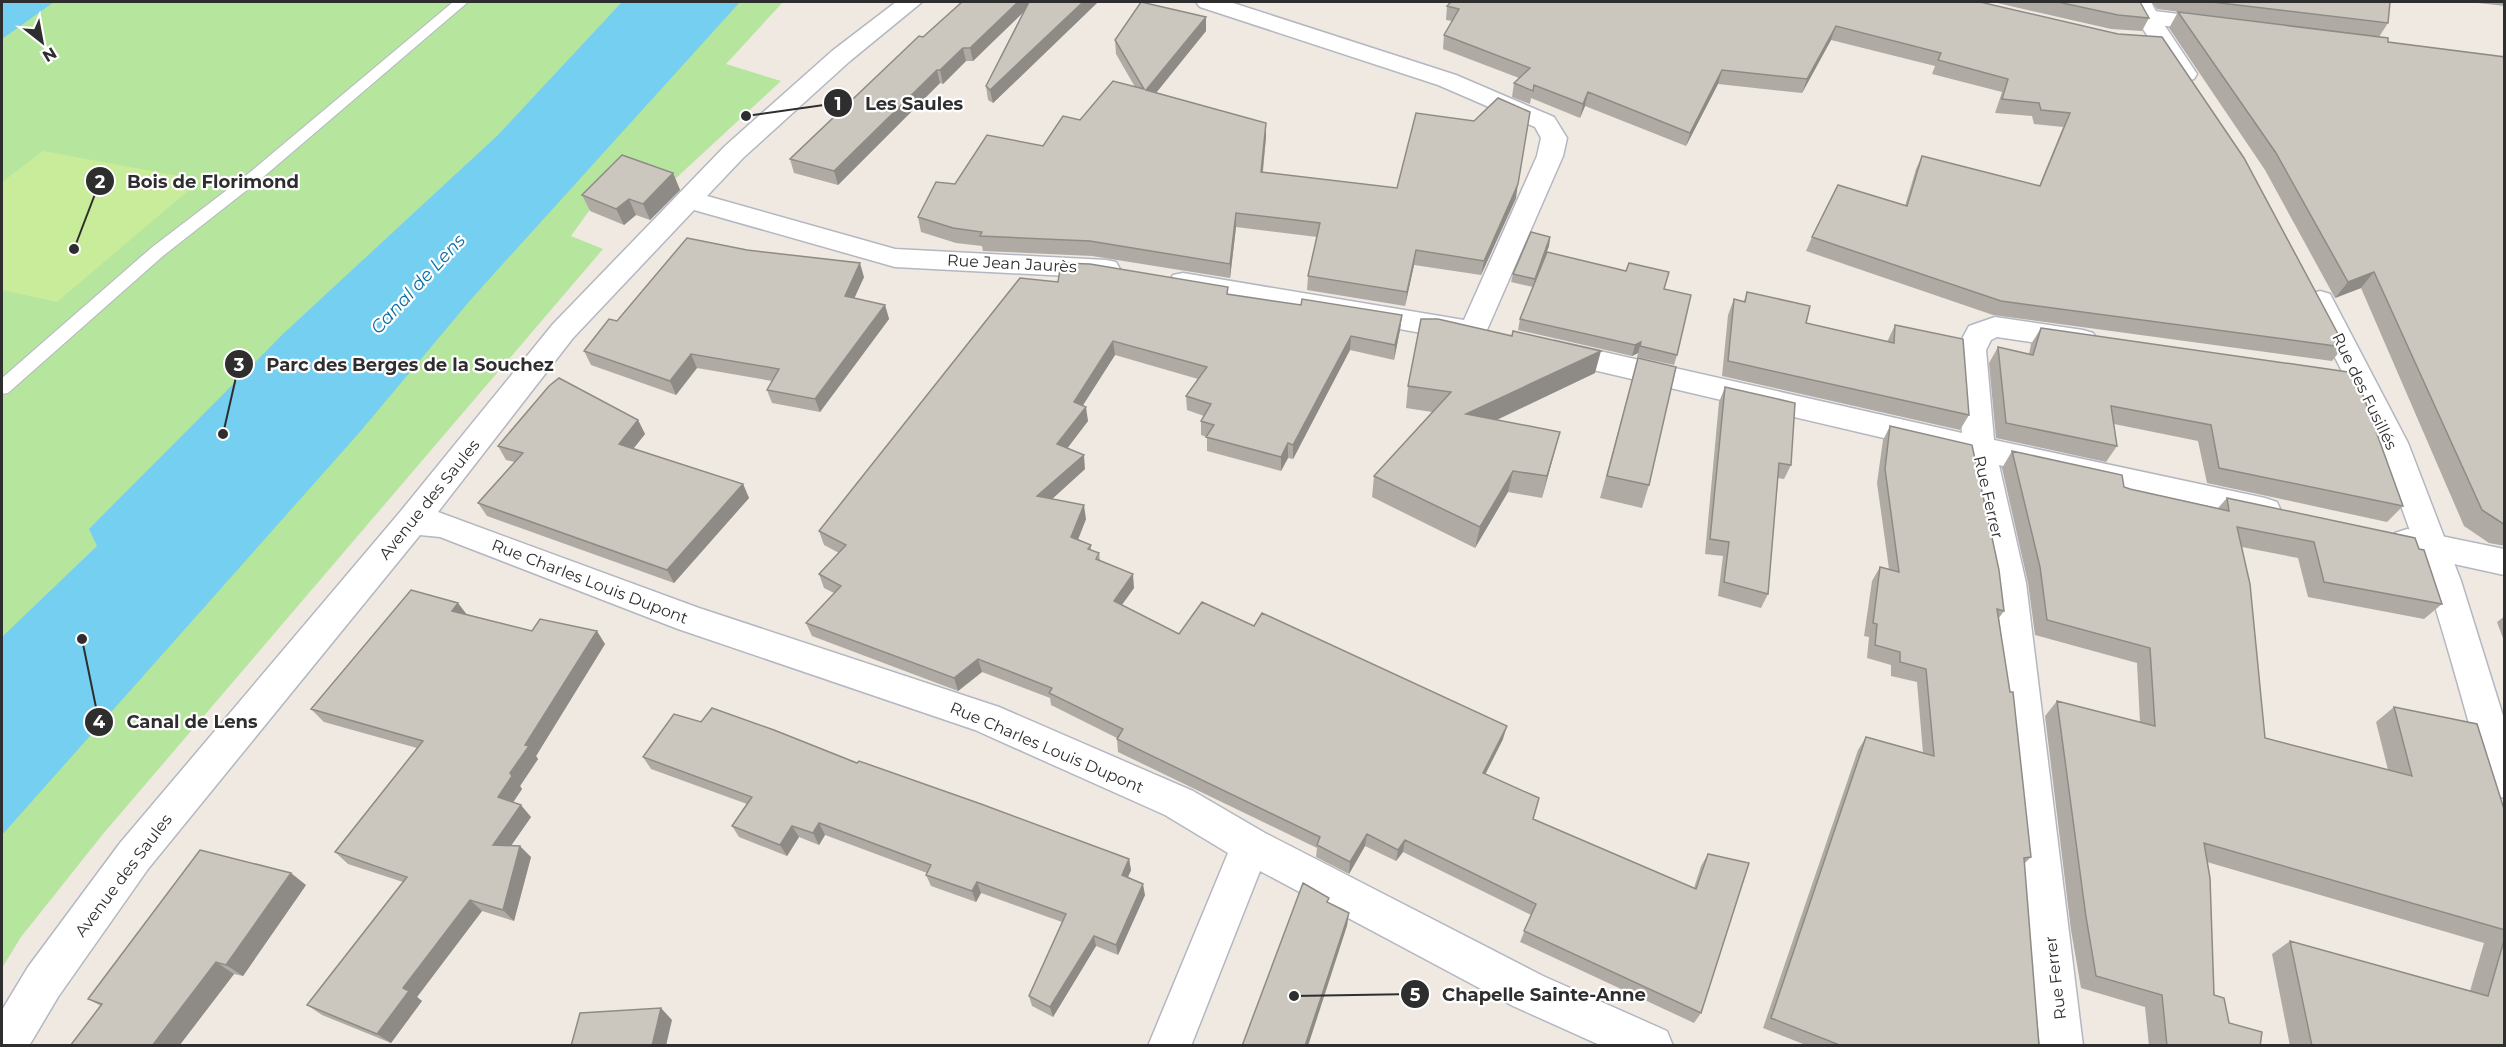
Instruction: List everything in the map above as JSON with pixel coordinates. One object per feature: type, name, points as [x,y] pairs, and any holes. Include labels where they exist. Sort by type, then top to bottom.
[{"type":"street","name":"Avenue des Saules","points":[[4,1046],[43,982],[134,856],[412,521],[563,331],[687,199],[801,91],[910,2]]},
{"type":"street","name":"Rue Jean Jaurès","points":[[687,199],[895,258],[1092,267],[1428,322],[1484,335],[1550,156],[1554,138],[1545,122],[1420,69],[1208,2]]},
{"type":"street","points":[[2140,20],[2242,29]]},
{"type":"street","points":[[2140,20],[2164,42],[2200,96]]},
{"type":"street","name":"Rue des Fusillés","points":[[2306,275],[2361,378],[2401,464],[2452,599],[2505,781]]},
{"type":"street","name":"Rue Ferrer","points":[[2062,1046],[2009,583],[1978,449],[1971,350],[1979,333],[1995,327],[2111,344]]},
{"type":"street","points":[[1530,346],[1978,449],[2290,516]]},
{"type":"street","points":[[2321,373],[2361,378]]},
{"type":"street","name":"Rue Charles Louis Dupont","points":[[412,521],[443,525],[690,620],[986,718],[1179,803],[1251,846],[1528,991],[1652,1046]]},
{"type":"street","points":[[2383,536],[2505,562]]},
{"type":"street","points":[[1169,1046],[1251,846]]},
{"type":"lane","points":[[2,388],[41,351],[157,252],[255,176],[461,2]]},
{"type":"green space","points":[[2,2],[783,2],[726,64],[781,81],[674,180],[591,208],[571,236],[603,249],[103,834],[21,937],[2,968]]},
{"type":"green space","points":[[43,151],[201,180],[57,302],[2,290],[2,182]]},
{"type":"water","points":[[2,2],[54,2],[2,39]]},
{"type":"water","points":[[622,2],[740,2],[473,297],[359,433],[2,835],[2,637],[97,546],[89,529],[284,333],[498,135]]},
{"type":"building","points":[[962,2],[1018,2],[970,48],[963,48],[940,70],[937,70],[834,171],[790,159],[919,36],[923,37]]},
{"type":"building","points":[[1029,2],[1083,2],[990,90],[986,86]]},
{"type":"building","points":[[1141,2],[1206,17],[1146,90],[1266,123],[1261,172],[1397,188],[1416,113],[1474,121],[1498,98],[1530,112],[1518,184],[1484,261],[1416,250],[1407,292],[1308,276],[1320,223],[1236,213],[1230,264],[1090,241],[980,236],[982,232],[953,228],[918,217],[936,182],[955,184],[987,135],[1043,146],[1063,116],[1080,120],[1113,81],[1144,89],[1115,40]]},
{"type":"building","points":[[1451,2],[1980,2],[2118,34],[2162,37],[2244,158],[2343,347],[2001,301],[1812,237],[1838,185],[1907,206],[1922,156],[2040,186],[2070,113],[2041,110],[2039,103],[2002,99],[2008,79],[1938,60],[1941,53],[1836,26],[1807,79],[1722,70],[1690,133],[1588,92],[1583,104],[1534,85],[1533,91],[1514,83],[1530,68],[1444,35],[1459,9],[1447,6]]},
{"type":"building","points":[[2058,2],[2140,2],[2149,18],[2118,15]]},
{"type":"building","points":[[2212,2],[2390,2],[2388,23]]},
{"type":"building","points":[[2178,12],[2388,38],[2388,42],[2505,57],[2505,525],[2482,510],[2374,272],[2348,282],[2276,153]]},
{"type":"building","points":[[622,155],[673,173],[643,204],[629,199],[616,209],[582,195]]},
{"type":"building","points":[[1531,232],[1550,237],[1535,279],[1513,274]]},
{"type":"building","points":[[687,238],[747,250],[860,263],[845,296],[885,305],[815,399],[767,390],[779,369],[691,354],[670,381],[584,351],[609,319],[617,321]]},
{"type":"building","points":[[1547,252],[1626,271],[1629,263],[1669,272],[1664,289],[1691,295],[1677,355],[1640,346],[1641,342],[1635,345],[1520,319]]},
{"type":"building","points":[[1061,263],[1090,264],[1228,287],[1227,294],[1301,305],[1302,299],[1402,315],[1395,345],[1351,336],[1293,445],[1288,443],[1281,457],[1206,437],[1214,425],[1201,421],[1211,404],[1186,396],[1207,367],[1113,341],[1074,402],[1086,407],[1057,444],[1084,455],[1037,496],[1084,505],[1071,537],[1091,545],[1088,549],[1099,553],[1096,559],[1133,574],[1114,601],[1179,634],[1202,602],[1254,626],[1262,613],[1507,726],[1483,773],[1539,798],[1533,819],[1696,889],[1708,854],[1749,863],[1701,1013],[1524,931],[1536,904],[1405,840],[1398,850],[1367,834],[1350,862],[1317,845],[1320,837],[1117,739],[1123,729],[1049,693],[1052,688],[978,659],[954,678],[806,623],[841,586],[819,574],[846,545],[819,531],[1020,278],[1058,282]]},
{"type":"building","points":[[1747,292],[1810,306],[1806,323],[1894,343],[1895,325],[1963,339],[1969,415],[1728,361],[1734,299],[1745,302]]},
{"type":"building","points":[[1421,319],[1438,319],[1512,336],[1513,331],[1601,351],[1466,414],[1560,432],[1547,476],[1513,471],[1480,527],[1374,476],[1451,392],[1408,386]]},
{"type":"building","points":[[2041,328],[2355,373],[2403,506],[2219,468],[2211,425],[2111,406],[2117,446],[2006,423],[1998,347],[2033,355]]},
{"type":"building","points":[[1638,358],[1676,367],[1649,485],[1607,476]]},
{"type":"building","points":[[559,378],[638,420],[619,444],[743,484],[667,570],[478,503],[523,453],[498,446],[549,386]]},
{"type":"building","points":[[1725,387],[1795,403],[1791,465],[1779,463],[1768,594],[1724,582],[1729,542],[1710,539]]},
{"type":"building","points":[[1890,426],[1972,445],[1999,570],[2004,611],[1997,609],[2010,692],[2013,692],[2031,857],[2024,858],[2039,1046],[1842,1046],[1771,1018],[1866,737],[1934,756],[1926,669],[1900,662],[1900,652],[1875,645],[1877,624],[1873,623],[1880,567],[1899,572],[1885,469]]},
{"type":"building","points":[[2012,451],[2122,475],[2124,487],[2229,511],[2227,498],[2415,538],[2419,549],[2424,550],[2442,604],[2324,582],[2314,542],[2237,527],[2250,584],[2265,738],[2412,776],[2394,707],[2477,724],[2505,812],[2505,930],[2204,843],[2210,878],[2214,995],[2224,998],[2229,1023],[2262,1032],[2260,1046],[2167,1046],[2162,995],[2096,976],[2057,701],[2155,726],[2150,648],[2047,620],[2040,567]]},
{"type":"building","points":[[411,590],[458,603],[452,611],[532,631],[540,619],[597,631],[525,745],[529,746],[510,773],[512,776],[498,797],[521,805],[493,845],[520,846],[503,910],[470,900],[403,988],[409,991],[377,1034],[307,1005],[407,877],[335,852],[423,741],[311,709]]},
{"type":"building","points":[[712,708],[857,763],[859,761],[981,804],[1129,859],[1122,875],[1143,884],[1116,945],[1094,936],[1050,1007],[1029,996],[1066,914],[977,882],[972,891],[926,875],[931,865],[819,823],[813,833],[792,826],[780,845],[732,826],[752,797],[643,757],[674,714],[701,722]]},
{"type":"building","points":[[200,850],[291,873],[226,965],[216,962],[152,1046],[70,1046],[102,1004],[88,999]]},
{"type":"building","points":[[1303,883],[1329,898],[1327,902],[1349,913],[1305,1046],[1242,1046]]},
{"type":"building","points":[[2505,937],[2505,1046],[2312,1046],[2290,941],[2488,996]]},
{"type":"building","points":[[661,1008],[652,1046],[571,1046],[580,1013]]},
{"type":"place","name":"Les Saules","points":[[746,116]]},
{"type":"place","name":"Bois de Florimond","points":[[74,249]]},
{"type":"place","name":"Parc des Berges de la Souchez","points":[[223,434]]},
{"type":"place","name":"Canal de Lens","points":[[82,639]]},
{"type":"place","name":"Chapelle Sainte-Anne","points":[[1294,996]]}]
